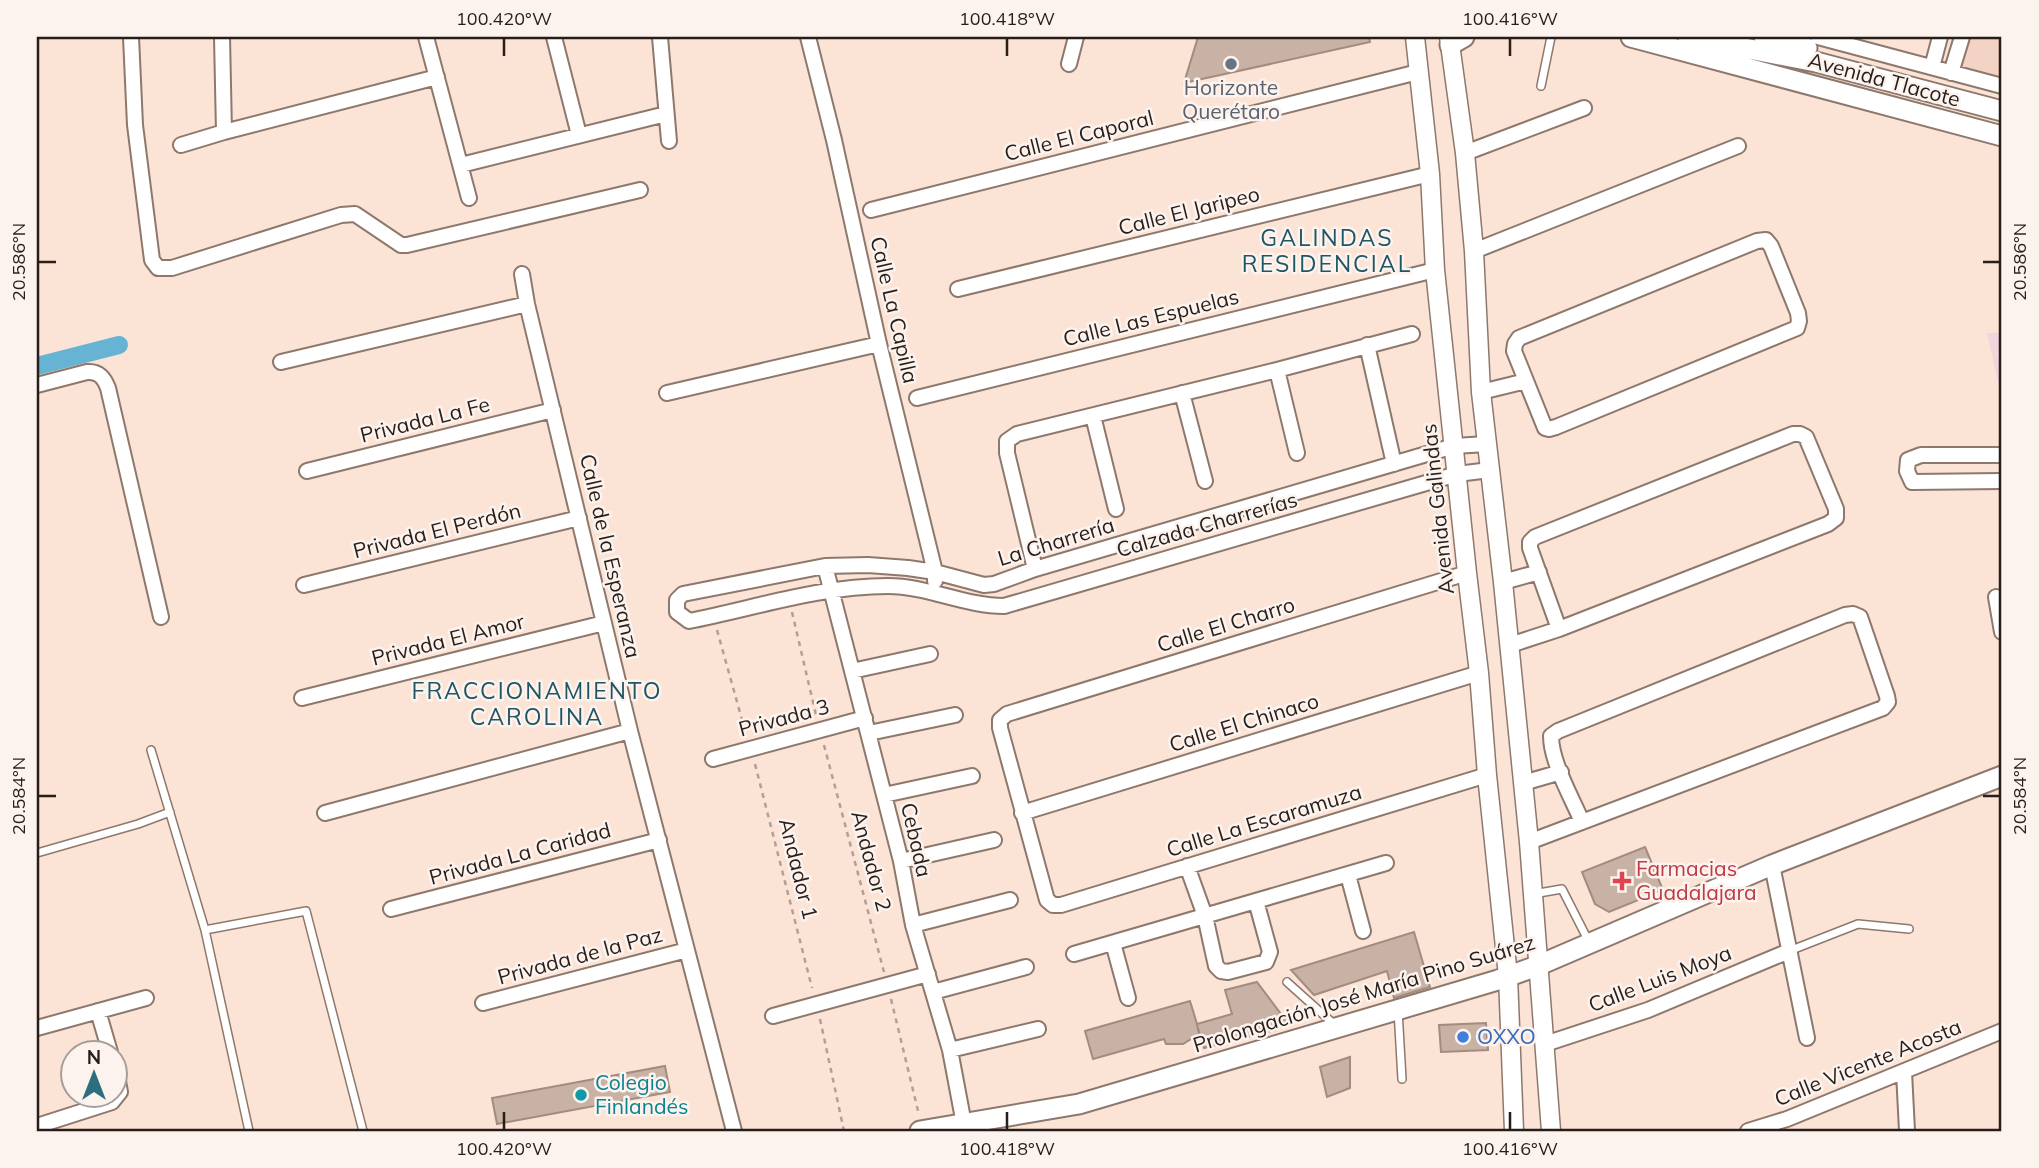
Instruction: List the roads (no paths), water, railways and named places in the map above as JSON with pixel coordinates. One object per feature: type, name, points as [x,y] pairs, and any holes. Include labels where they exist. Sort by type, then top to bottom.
[{"type":"main road","name":"Avenida Tlacote","points":[[1631,37],[2002,136]]},
{"type":"main road","name":"Avenida Tlacote","points":[[1686,37],[1816,61],[2002,111]]},
{"type":"main road","points":[[1686,37],[1910,100],[2002,122]]},
{"type":"main road","points":[[1764,37],[2002,97]]},
{"type":"main road","name":"Prolongación José María Pino Suárez","points":[[922,1131],[1079,1104],[1508,976],[1772,865],[2002,776]]},
{"type":"street","points":[[131,37],[135,125],[152,260],[159,268],[172,268],[341,215],[355,214],[401,245],[407,245],[640,190]]},
{"type":"street","points":[[222,37],[224,132]]},
{"type":"street","points":[[426,37],[469,198]]},
{"type":"street","points":[[554,37],[579,135]]},
{"type":"street","points":[[660,37],[669,141]]},
{"type":"street","name":"Calle La Capilla","points":[[808,37],[835,140],[879,344],[934,572],[936,593]]},
{"type":"street","points":[[1069,64],[1076,37]]},
{"type":"street","name":"Avenida Galindas","points":[[1415,37],[1430,174],[1435,270],[1479,673],[1508,976],[1514,1131]]},
{"type":"street","points":[[1818,37],[2002,86]]},
{"type":"street","points":[[1932,67],[1940,37]]},
{"type":"street","points":[[1951,73],[1962,37]]},
{"type":"street","points":[[1454,39],[1474,251],[1481,392],[1529,842],[1551,1131]]},
{"type":"street","name":"Calle El Caporal","points":[[872,210],[1419,72]]},
{"type":"street","points":[[181,145],[437,77]]},
{"type":"street","points":[[1465,153],[1584,108]]},
{"type":"street","points":[[461,165],[667,114]]},
{"type":"street","points":[[1474,251],[1738,146]]},
{"type":"street","name":"Calle El Jaripeo","points":[[958,289],[1430,174]]},
{"type":"street","points":[[1766,240],[1770,246],[1800,321],[1797,327],[1549,429],[1545,428],[1526,381],[1514,351],[1519,338],[1757,241],[1766,240]]},
{"type":"street","name":"Calle Las Espuelas","points":[[918,398],[1435,270]]},
{"type":"street","name":"Calle de la Esperanza","points":[[522,274],[629,730],[734,1131]]},
{"type":"street","points":[[281,362],[527,304]]},
{"type":"street","points":[[1035,569],[1007,453],[1007,441],[1017,434],[1412,334]]},
{"type":"street","points":[[667,393],[879,344]]},
{"type":"street","points":[[1367,345],[1394,464]]},
{"type":"street","points":[[1277,370],[1297,453]]},
{"type":"street","points":[[37,385],[87,372],[104,378],[161,617]]},
{"type":"street","points":[[1481,392],[1526,381]]},
{"type":"street","points":[[1182,393],[1205,481]]},
{"type":"street","name":"Privada La Fe","points":[[307,471],[553,410]]},
{"type":"street","points":[[1093,416],[1116,509]]},
{"type":"street","points":[[1510,645],[1559,629],[1828,524],[1836,518],[1836,509],[1806,437],[1793,434],[1535,537],[1530,542],[1530,548],[1559,629]]},
{"type":"street","name":"La Charrería","points":[[830,590],[689,621],[677,612],[677,600],[682,594],[825,566],[908,568],[984,585],[995,584],[1035,569],[1454,446],[1487,444]]},
{"type":"street","points":[[2002,454],[1921,455],[1908,460],[1907,471],[1912,482],[2002,481]]},
{"type":"street","name":"Calzada Charrerías","points":[[830,590],[891,586],[1004,606],[1457,474],[1490,470]]},
{"type":"street","name":"Privada El Perdón","points":[[304,585],[579,518]]},
{"type":"street","name":"Cebada","points":[[825,566],[901,861],[913,925],[950,1051],[964,1124]]},
{"type":"street","points":[[1503,582],[1539,572]]},
{"type":"street","name":"Calle El Charro","points":[[1022,813],[1000,728],[1000,720],[1007,714],[1466,573]]},
{"type":"street","points":[[1996,597],[2002,632]]},
{"type":"street","points":[[1529,842],[1582,822],[1883,708],[1888,702],[1887,696],[1860,617],[1853,614],[1844,615],[1551,736],[1551,745],[1582,822]]},
{"type":"street","name":"Privada El Amor","points":[[302,698],[604,623]]},
{"type":"street","points":[[852,671],[930,654]]},
{"type":"street","name":"Calle El Chinaco","points":[[1022,813],[1479,673]]},
{"type":"street","points":[[869,733],[955,715]]},
{"type":"street","name":"Privada 3","points":[[713,759],[865,718]]},
{"type":"street","points":[[325,813],[629,730]]},
{"type":"street","points":[[1523,783],[1561,772]]},
{"type":"street","name":"Calle La Escaramuza","points":[[1022,813],[1047,900],[1053,905],[1061,905],[1487,775]]},
{"type":"street","points":[[884,795],[972,776]]},
{"type":"street","name":"Privada La Caridad","points":[[391,909],[659,840]]},
{"type":"street","points":[[901,861],[994,840]]},
{"type":"street","points":[[1074,954],[1386,863]]},
{"type":"street","points":[[1772,865],[1807,1038]]},
{"type":"street","points":[[1187,866],[1205,916],[1216,965],[1221,971],[1228,972],[1266,961],[1270,952],[1256,901]]},
{"type":"street","points":[[1348,875],[1363,931]]},
{"type":"street","points":[[913,925],[1010,900]]},
{"type":"street","points":[[1113,943],[1129,998]]},
{"type":"street","name":"Privada de la Paz","points":[[483,1003],[687,950]]},
{"type":"street","name":"Calle Luis Moya","points":[[1545,1044],[1648,1010],[1789,951]]},
{"type":"street","points":[[933,992],[1026,967]]},
{"type":"street","points":[[773,1016],[928,974]]},
{"type":"street","points":[[37,1028],[146,998]]},
{"type":"street","points":[[98,1011],[106,1038]]},
{"type":"street","points":[[950,1051],[1038,1029]]},
{"type":"street","name":"Calle Vicente Acosta","points":[[1748,1131],[1787,1125],[2002,1031]]},
{"type":"street","points":[[1904,1072],[1907,1131]]},
{"type":"street","points":[[37,1126],[93,1108]]},
{"type":"lane","points":[[1541,86],[1550,37]]},
{"type":"lane","points":[[151,750],[205,930],[249,1131]]},
{"type":"lane","points":[[37,853],[170,812]]},
{"type":"lane","points":[[1533,894],[1562,889],[1590,943]]},
{"type":"lane","points":[[205,930],[306,911],[363,1131]]},
{"type":"lane","points":[[1789,951],[1858,924],[1909,929]]},
{"type":"lane","points":[[1287,982],[1338,1028]]},
{"type":"lane","points":[[1398,1010],[1402,1079]]},
{"type":"waterway","points":[[37,366],[119,345]]},
{"type":"place","name":"Horizonte Querétaro","points":[[1231,64]]},
{"type":"place","name":"Farmacias Guadalajara","points":[[1622,881]]},
{"type":"place","name":"OXXO","points":[[1463,1037]]},
{"type":"place","name":"Colegio Finlandés","points":[[581,1095]]},
{"type":"district","name":"GALINDAS RESIDENCIAL","points":[[1327,251]]},
{"type":"district","name":"FRACCIONAMIENTO CAROLINA","points":[[537,704]]}]
